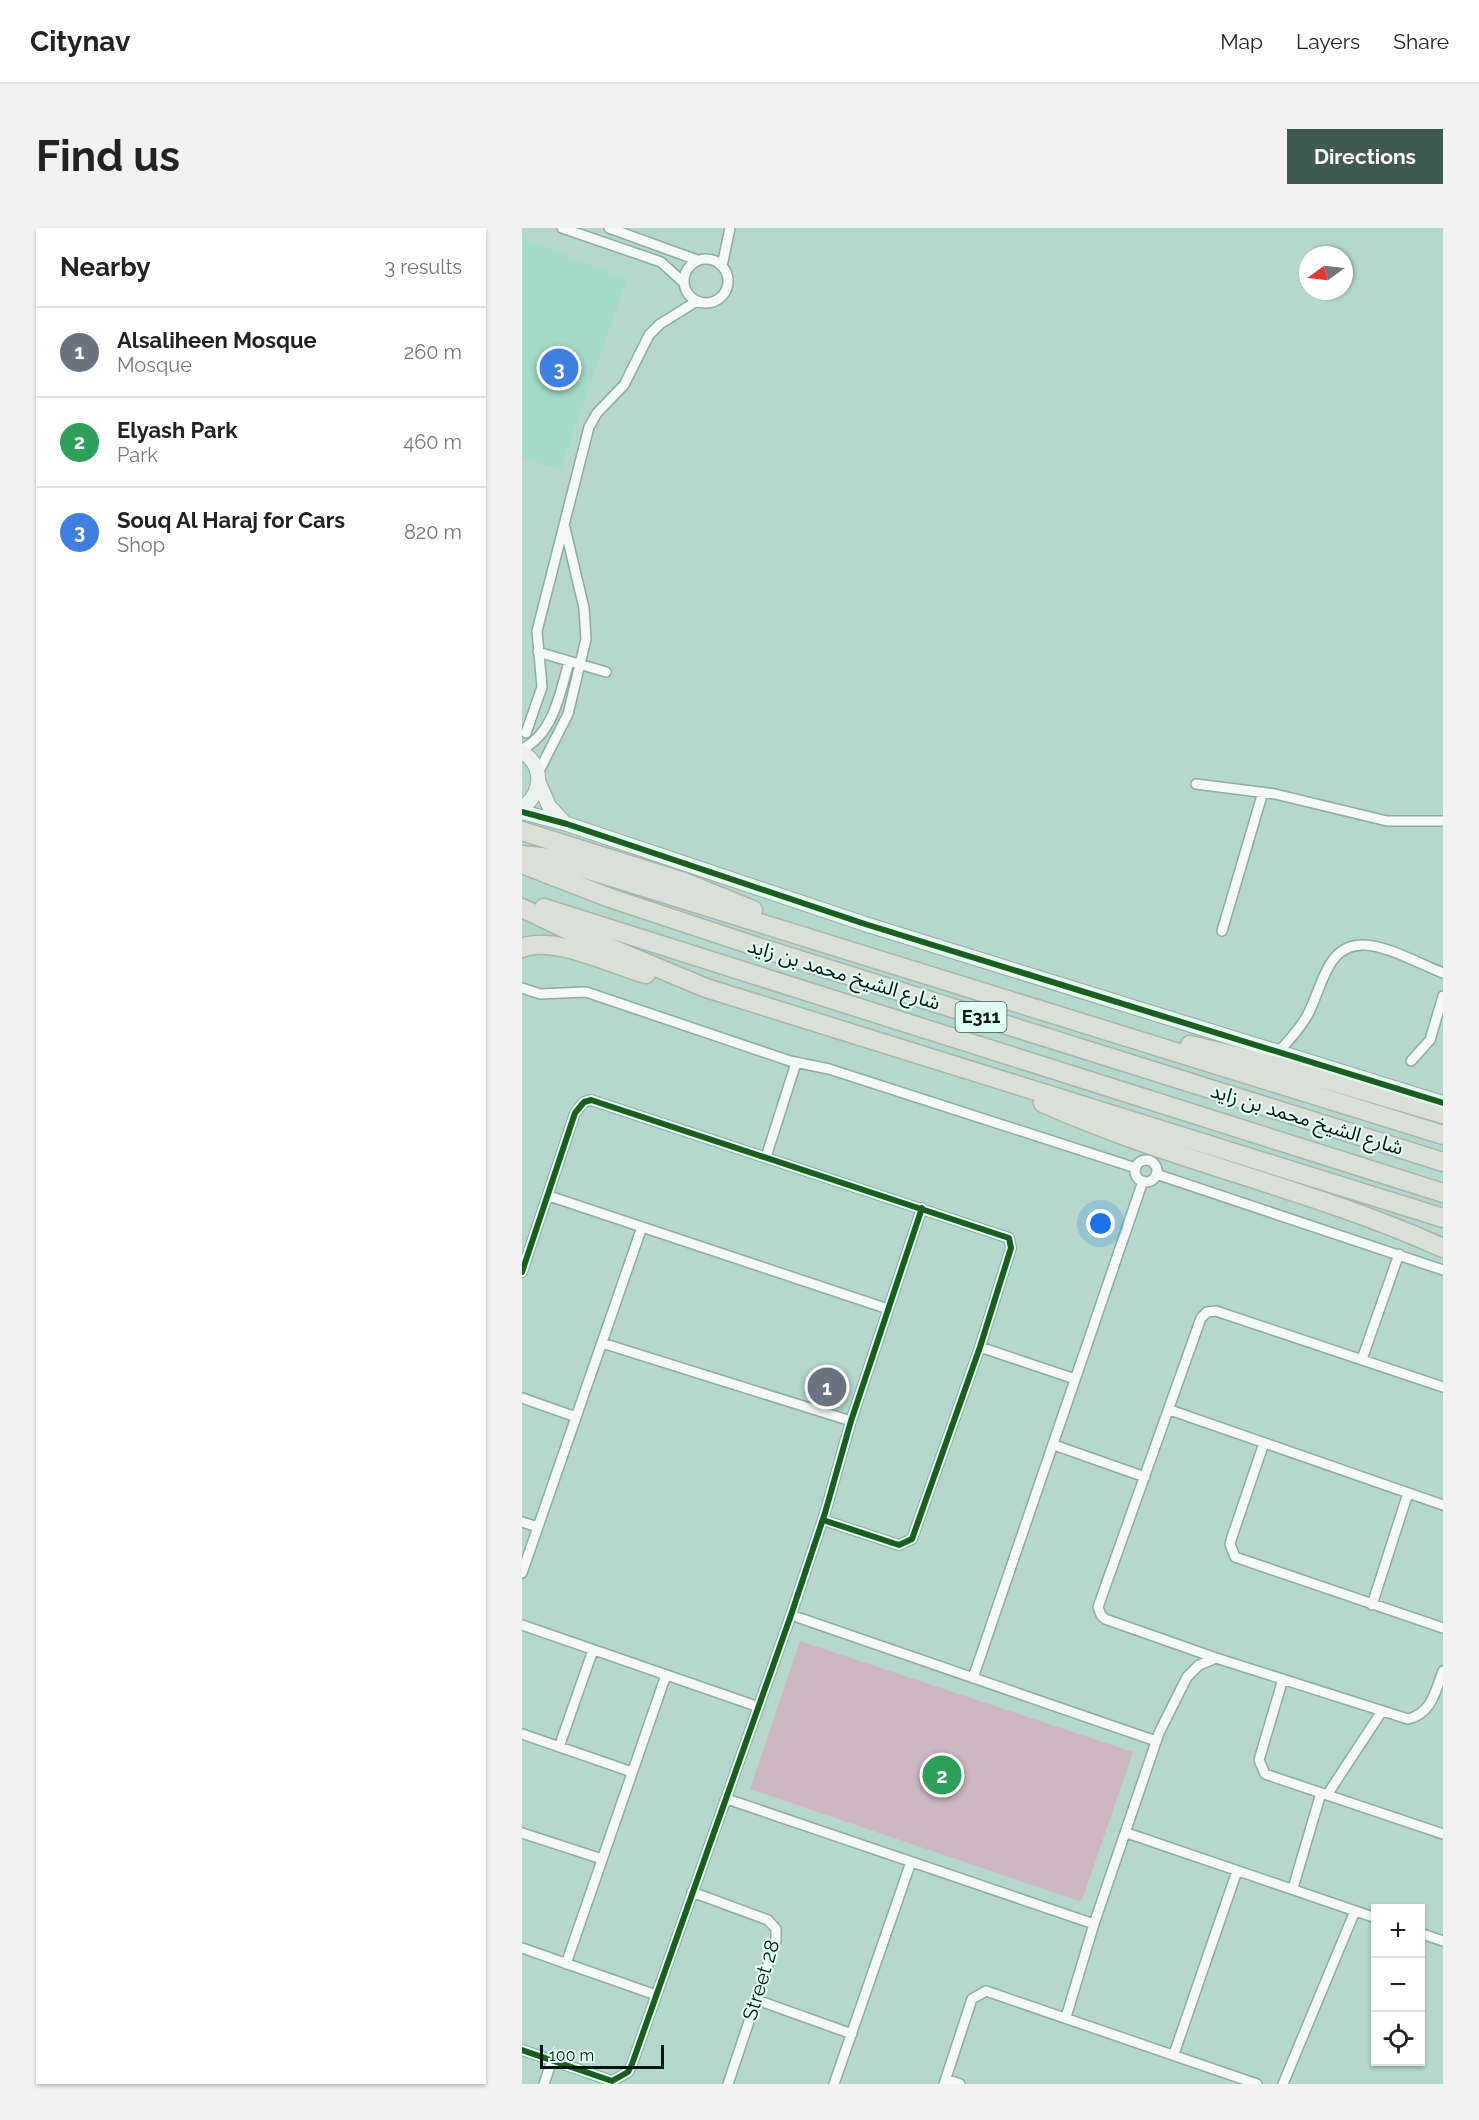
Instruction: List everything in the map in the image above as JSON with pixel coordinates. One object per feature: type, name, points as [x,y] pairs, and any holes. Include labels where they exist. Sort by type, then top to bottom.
[{"type":"highway","points":[[522,831],[709,892],[808,937]]},
{"type":"highway","points":[[522,855],[550,858],[1443,1135]]},
{"type":"highway","name":"شارع الشيخ محمد بن زايد","points":[[522,864],[610,898],[755,946],[1443,1162]]},
{"type":"highway","name":"شارع الشيخ محمد بن زايد","points":[[522,902],[1443,1193]]},
{"type":"highway","points":[[522,908],[572,932],[706,988]]},
{"type":"highway","points":[[522,948],[533,944],[552,944],[654,976],[706,988],[1004,1082],[1081,1103],[1443,1218]]},
{"type":"highway","points":[[1103,1028],[1290,1069],[1443,1114]]},
{"type":"highway","points":[[1004,1082],[1057,1109],[1146,1145],[1316,1198],[1443,1248]]},
{"type":"highway","points":[[1360,1193],[1443,1230]]},
{"type":"street","points":[[562,228],[661,262],[683,282],[686,291],[697,301]]},
{"type":"street","points":[[526,733],[542,687],[537,631],[592,419],[624,385],[654,329],[697,301],[711,302],[723,294],[728,280],[722,266],[711,259],[697,260],[609,228]]},
{"type":"street","points":[[722,266],[730,228]]},
{"type":"street","points":[[683,282],[688,267],[697,260]]},
{"type":"street","points":[[522,810],[531,802],[539,778],[564,726],[572,702],[586,639],[585,618],[564,525]]},
{"type":"street","points":[[538,652],[606,672]]},
{"type":"street","points":[[567,824],[549,806],[534,763],[522,750],[544,732],[569,662]]},
{"type":"street","points":[[1196,784],[1263,792],[1388,821],[1443,821]]},
{"type":"street","points":[[1222,931],[1263,792]]},
{"type":"street","points":[[522,810],[865,924],[1443,1103]]},
{"type":"street","points":[[1278,1052],[1306,1017],[1331,961],[1346,949],[1365,945],[1374,946],[1443,973]]},
{"type":"street","points":[[522,988],[540,994],[586,992],[796,1063],[829,1069],[1136,1168]]},
{"type":"street","points":[[1411,1061],[1430,1040],[1443,996]]},
{"type":"street","points":[[766,1157],[796,1063]]},
{"type":"street","points":[[522,1272],[575,1113],[584,1102],[591,1100],[1006,1236],[1011,1241],[980,1347],[912,1539],[899,1545],[823,1520]]},
{"type":"street","points":[[1141,1161],[1149,1161],[1156,1166],[1156,1174],[1151,1180],[1143,1181],[1138,1177],[1136,1168],[1141,1161]]},
{"type":"street","points":[[1156,1174],[1443,1270]]},
{"type":"street","points":[[973,1678],[1143,1181]]},
{"type":"street","points":[[549,1196],[888,1309]]},
{"type":"street","points":[[522,2050],[603,2079],[621,2078],[632,2064],[791,1615],[823,1520],[851,1421],[922,1208]]},
{"type":"street","points":[[522,1573],[642,1227]]},
{"type":"street","points":[[1362,1359],[1399,1254]]},
{"type":"street","points":[[1443,1387],[1216,1311],[1207,1312],[1201,1318],[1170,1410],[1099,1602],[1099,1612],[1105,1619],[1216,1658],[1408,1719],[1427,1710],[1443,1671]]},
{"type":"street","points":[[602,1343],[851,1421]]},
{"type":"street","points":[[980,1347],[1075,1380]]},
{"type":"street","points":[[522,1398],[576,1416]]},
{"type":"street","points":[[1170,1410],[1443,1505]]},
{"type":"street","points":[[1264,1443],[1232,1537],[1231,1551],[1241,1561],[1443,1628]]},
{"type":"street","points":[[1054,1445],[1145,1477]]},
{"type":"street","points":[[1371,1605],[1408,1493]]},
{"type":"street","points":[[522,1522],[538,1527]]},
{"type":"street","points":[[791,1615],[1156,1741]]},
{"type":"street","points":[[522,1625],[759,1707]]},
{"type":"street","points":[[559,1747],[594,1650]]},
{"type":"street","points":[[1066,2017],[1094,1924],[1127,1833],[1156,1741],[1187,1677],[1199,1665],[1216,1658]]},
{"type":"street","points":[[566,1964],[666,1675]]},
{"type":"street","points":[[1283,1679],[1261,1752],[1261,1768],[1271,1777],[1443,1834]]},
{"type":"street","points":[[1293,1888],[1324,1794],[1382,1711]]},
{"type":"street","points":[[522,1734],[632,1772]]},
{"type":"street","points":[[727,1799],[1094,1924]]},
{"type":"street","points":[[1127,1833],[1371,1916]]},
{"type":"street","points":[[523,1836],[602,1859]]},
{"type":"street","points":[[834,2084],[911,1862]]},
{"type":"street","points":[[1174,2054],[1237,1871]]},
{"type":"street","name":"Street 28","points":[[692,1892],[773,1924],[776,1929],[776,1941],[728,2084]]},
{"type":"street","points":[[1283,2084],[1355,1911]]},
{"type":"street","points":[[1425,1935],[1443,1941]]},
{"type":"street","points":[[522,1948],[656,1995]]},
{"type":"street","points":[[960,2084],[945,2082],[969,2006],[978,1994],[993,1993],[1257,2084]]},
{"type":"street","points":[[757,2000],[852,2034]]},
{"type":"street","points":[[544,2084],[552,2060]]},
{"type":"shaded area","points":[[522,238],[627,279],[560,470],[522,457]]},
{"type":"shaded area","points":[[800,1641],[1133,1752],[1082,1900],[1079,1901],[750,1789]]},
{"type":"cycle path","points":[[522,812],[567,824],[865,924],[1443,1103]]},
{"type":"cycle path","points":[[522,1272],[575,1113],[584,1102],[591,1100],[1009,1238],[1011,1248],[980,1347],[912,1539],[899,1545],[823,1520]]},
{"type":"cycle path","points":[[522,2050],[612,2081],[628,2072],[632,2064],[791,1615],[825,1513],[851,1421],[922,1208]]},
{"type":"place","name":"Souq Al Haraj for Cars","points":[[559,368]]},
{"type":"place","name":"Alsaliheen Mosque","points":[[827,1387]]},
{"type":"place","name":"Elyash Park","points":[[942,1775]]}]
